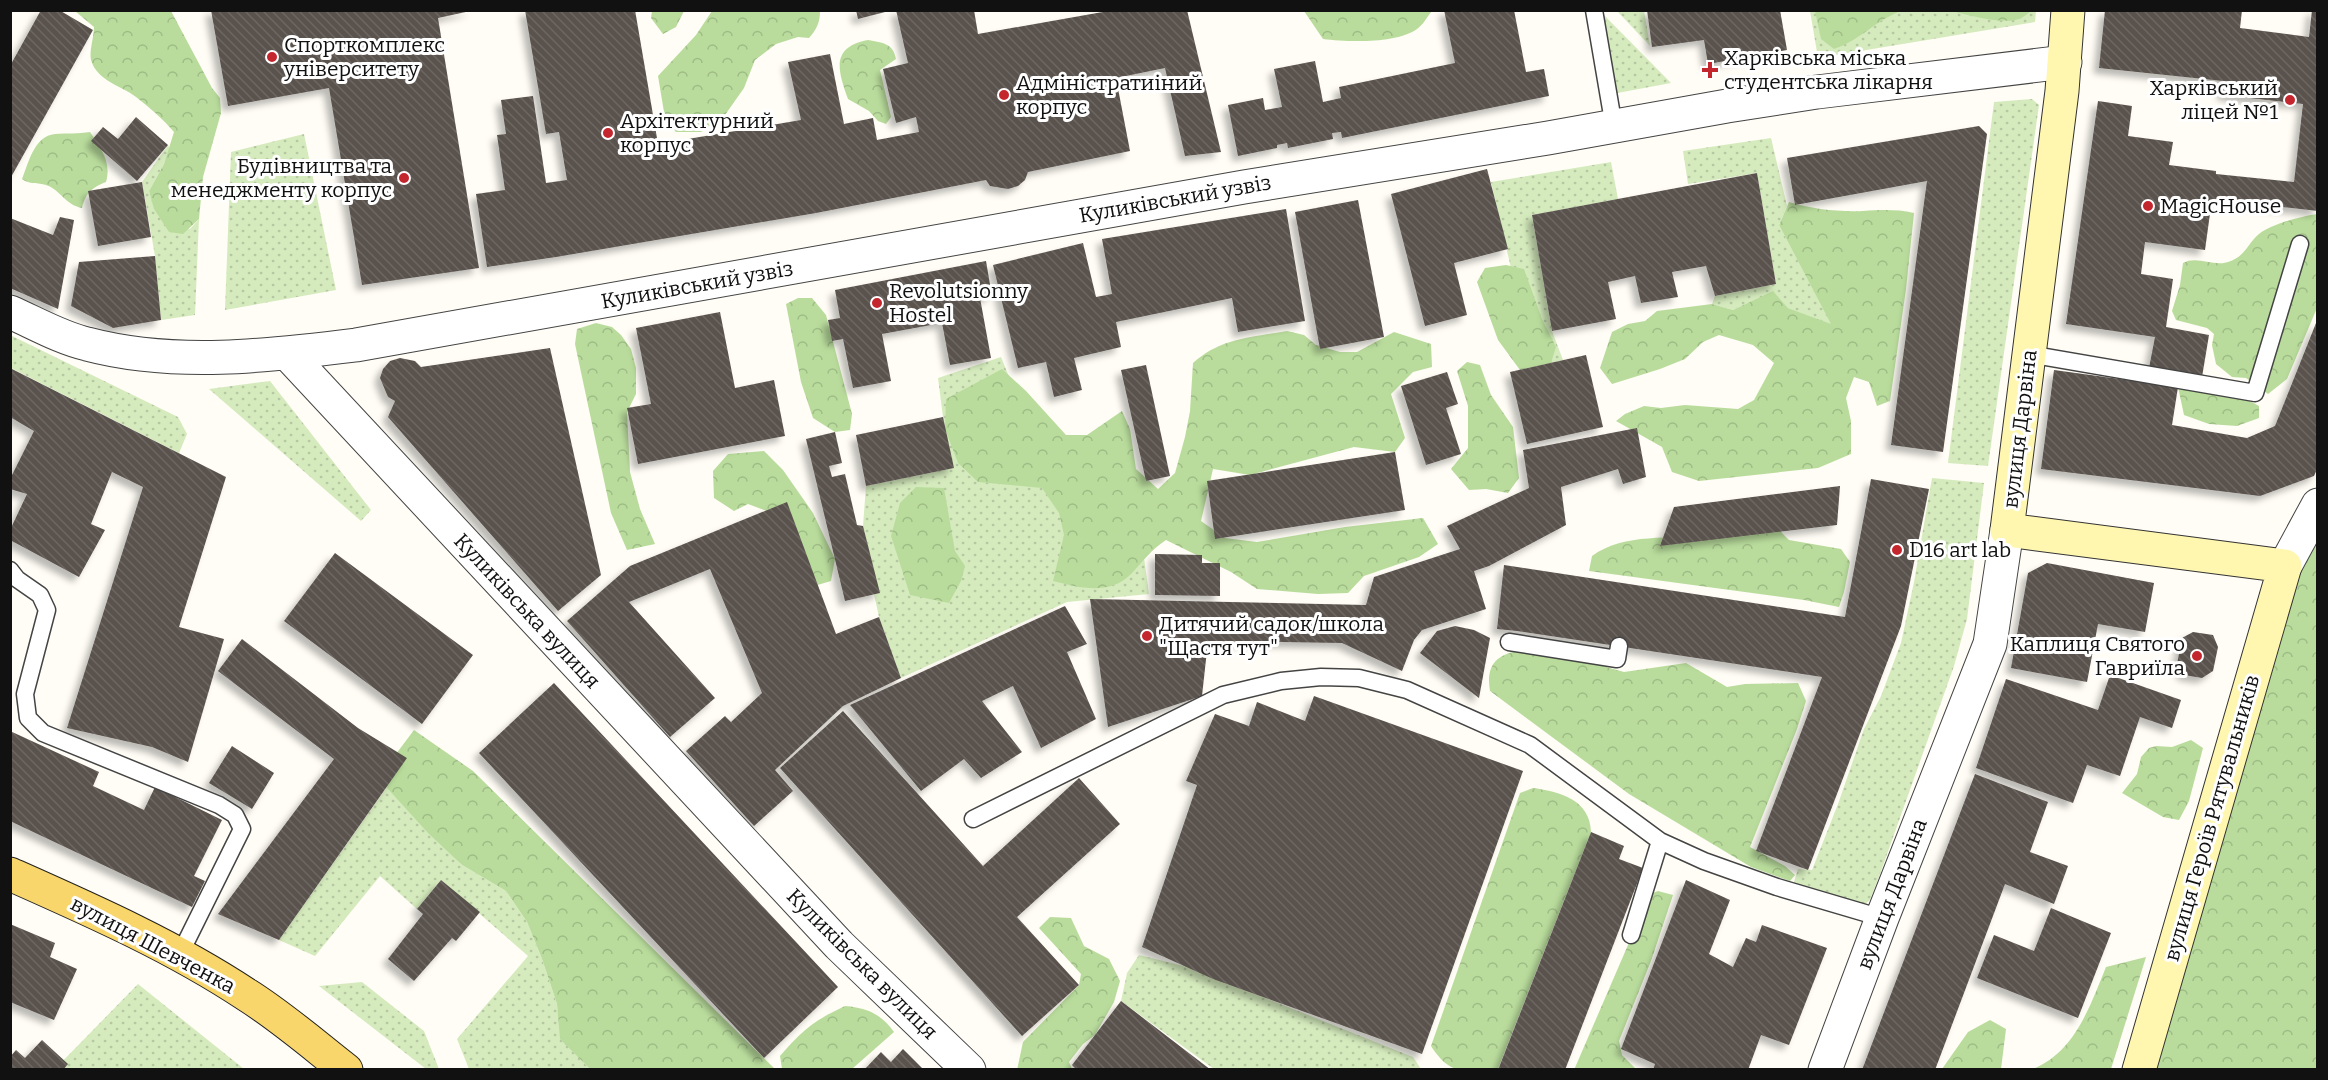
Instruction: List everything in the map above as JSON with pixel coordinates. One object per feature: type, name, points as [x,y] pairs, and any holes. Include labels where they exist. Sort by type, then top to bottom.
[{"type":"main road","name":"вулиця Шевченка","points":[[10,874],[117,922],[180,954],[249,995],[346,1070]]},
{"type":"street","name":"вулиця Дарвіна","points":[[1826,1070],[1882,918],[1990,644],[2007,530],[2065,62],[2068,10]]},
{"type":"street","name":"Куликівський узвіз","points":[[288,354],[379,342],[1357,167],[1614,127],[1727,106],[1817,92],[2065,62]]},
{"type":"street","points":[[10,312],[85,344],[143,356],[288,354]]},
{"type":"street","name":"Куликівська вулиця","points":[[288,354],[838,945],[969,1070]]},
{"type":"street","points":[[2007,530],[2285,566],[2318,505]]},
{"type":"street","name":"вулиця Героїв Рятувальників","points":[[2139,1070],[2285,566]]},
{"type":"lane","points":[[1594,10],[1614,127]]},
{"type":"lane","points":[[2029,354],[2255,393],[2300,244]]},
{"type":"lane","points":[[10,570],[17,579],[40,595],[47,610],[26,694],[28,718],[43,733],[219,805],[235,814],[242,829],[180,954]]},
{"type":"lane","points":[[1509,642],[1617,659],[1619,646]]},
{"type":"lane","points":[[973,819],[1224,694],[1281,681],[1321,677],[1359,678],[1407,690],[1530,745],[1660,841],[1704,861],[1777,887],[1882,918]]},
{"type":"lane","points":[[1631,935],[1660,841]]},
{"type":"green space","points":[[652,10],[684,11],[676,27],[663,34],[651,18]]},
{"type":"green space","points":[[1815,10],[1901,11],[1852,41],[1834,49],[1821,39]]},
{"type":"green space","points":[[75,11],[171,11],[212,88],[220,98],[221,113],[203,177],[199,219],[183,234],[169,232],[154,209],[149,191],[164,164],[174,132],[136,97],[104,78],[94,67],[91,56],[94,27]]},
{"type":"green space","points":[[712,11],[820,11],[818,25],[809,38],[798,37],[776,44],[755,60],[744,88],[725,115],[701,132],[676,132],[665,118],[658,76],[696,35]]},
{"type":"green space","points":[[1304,11],[1432,11],[1419,27],[1408,34],[1385,40],[1345,41],[1323,39]]},
{"type":"green space","points":[[1600,11],[1671,83],[1612,94]]},
{"type":"green space","points":[[1617,11],[1644,11],[1650,46]]},
{"type":"green space","points":[[1810,11],[2036,11],[2035,22],[1818,58]]},
{"type":"green space","points":[[1951,11],[2031,11],[2019,19],[2003,21]]},
{"type":"green space","points":[[868,40],[883,43],[895,54],[896,59],[880,70],[891,117],[886,124],[878,121],[869,111],[848,99],[840,70],[842,54],[847,48]]},
{"type":"green space","points":[[2032,99],[2039,105],[1988,466],[1948,463],[1994,102]]},
{"type":"green space","points":[[90,132],[104,155],[107,175],[106,182],[96,186],[87,195],[82,208],[71,204],[51,187],[22,179],[33,151],[42,139],[55,134]]},
{"type":"green space","points":[[304,134],[336,290],[225,310],[231,152]]},
{"type":"green space","points":[[1771,138],[1787,206],[1779,225],[1832,325],[1788,308],[1773,292],[1733,310],[1712,304],[1715,296],[1776,284],[1757,173],[1688,184],[1683,151]]},
{"type":"green space","points":[[168,145],[170,149],[164,164],[149,191],[155,208],[162,218],[190,229],[199,219],[195,315],[161,320],[155,256],[142,182]]},
{"type":"green space","points":[[1611,162],[1618,199],[1532,215],[1552,331],[1563,360],[1534,367],[1491,182]]},
{"type":"green space","points":[[1789,202],[1835,210],[1888,210],[1914,213],[1890,401],[1877,406],[1869,382],[1854,377],[1846,398],[1851,421],[1851,454],[1818,468],[1699,481],[1672,472],[1662,447],[1616,421],[1625,414],[1644,406],[1661,408],[1685,405],[1738,409],[1754,400],[1774,363],[1753,345],[1719,335],[1703,342],[1685,359],[1612,384],[1600,368],[1612,332],[1628,324],[1645,321],[1657,311],[1712,304],[1733,310],[1773,291],[1788,308],[1831,324],[1779,225]]},
{"type":"green space","points":[[2317,214],[2317,308],[2287,379],[2268,394],[2246,378],[2232,377],[2216,364],[2212,345],[2214,334],[2207,328],[2176,320],[2172,311],[2180,285],[2183,263],[2194,260],[2222,263],[2234,260],[2264,230],[2287,221]]},
{"type":"green space","points":[[1506,265],[1524,269],[1542,319],[1556,347],[1551,363],[1520,370],[1498,340],[1477,282],[1485,268]]},
{"type":"green space","points":[[798,298],[812,298],[826,315],[852,414],[850,430],[835,432],[813,418],[801,382],[786,304]]},
{"type":"green space","points":[[596,323],[612,327],[621,335],[631,349],[636,368],[636,394],[627,412],[630,472],[640,509],[655,544],[627,550],[611,513],[575,344],[577,329]]},
{"type":"green space","points":[[1287,331],[1304,335],[1316,345],[1340,352],[1357,352],[1394,332],[1431,344],[1432,367],[1413,372],[1391,394],[1405,438],[1395,452],[1354,447],[1250,475],[1213,469],[1201,521],[1225,538],[1257,542],[1345,527],[1423,518],[1438,544],[1419,557],[1364,576],[1348,593],[1318,594],[1257,589],[1231,572],[1166,540],[1132,573],[1114,585],[1084,588],[1053,581],[1064,535],[1059,513],[1042,488],[978,482],[958,463],[945,429],[946,399],[1002,369],[1026,391],[1066,435],[1087,435],[1122,411],[1130,429],[1136,469],[1158,489],[1175,473],[1185,437],[1190,411],[1193,363],[1225,343]]},
{"type":"green space","points":[[10,335],[178,417],[187,434],[179,453],[11,368]]},
{"type":"green space","points":[[1001,357],[1039,451],[1127,434],[1149,594],[1067,602],[901,678],[879,617],[874,594],[879,593],[863,526],[866,486],[953,468],[938,378]]},
{"type":"green space","points":[[1467,362],[1480,365],[1491,395],[1513,427],[1519,478],[1508,493],[1486,489],[1469,490],[1451,469],[1468,448],[1468,406],[1457,371]]},
{"type":"green space","points":[[270,381],[371,510],[361,521],[209,389]]},
{"type":"green space","points":[[2178,387],[2239,395],[2259,406],[2259,418],[2237,426],[2209,424],[2184,415]]},
{"type":"green space","points":[[764,451],[783,470],[813,513],[835,559],[831,581],[814,586],[783,517],[748,504],[734,511],[714,498],[713,471],[728,454]]},
{"type":"green space","points":[[1932,478],[1984,483],[1967,619],[1954,666],[1880,874],[1870,900],[1860,908],[1792,888],[1798,869],[1812,870],[1864,729],[1881,696],[1901,643]]},
{"type":"green space","points":[[916,487],[944,488],[955,551],[965,566],[961,581],[949,603],[910,595],[891,536],[900,503]]},
{"type":"green space","points":[[2317,506],[2317,1069],[2139,1070]]},
{"type":"green space","points":[[1776,519],[1782,533],[1789,540],[1841,549],[1850,562],[1839,607],[1804,600],[1589,571],[1592,556],[1619,543],[1648,538],[1709,535]]},
{"type":"green space","points":[[1518,651],[1589,662],[1624,672],[1686,663],[1727,687],[1745,684],[1798,683],[1806,701],[1750,847],[1785,866],[1795,875],[1790,881],[1751,867],[1629,794],[1490,691],[1489,676],[1494,664],[1503,656]]},
{"type":"green space","points":[[414,730],[473,771],[775,1069],[590,1069],[560,1039],[557,1004],[542,959],[527,922],[506,891],[462,865],[428,833],[378,778]]},
{"type":"green space","points":[[2191,740],[2203,748],[2189,801],[2179,820],[2163,817],[2122,793],[2137,774],[2141,757],[2149,748],[2172,747]]},
{"type":"green space","points":[[387,787],[462,865],[506,891],[527,922],[542,959],[557,1004],[561,1039],[590,1069],[469,1069],[457,1039],[528,956],[441,880],[417,909],[380,876],[315,956],[279,940]]},
{"type":"green space","points":[[1533,788],[1563,795],[1580,805],[1589,821],[1591,832],[1498,1069],[1459,1069],[1445,1063],[1431,1046],[1520,793]]},
{"type":"green space","points":[[1658,891],[1673,895],[1651,961],[1619,1041],[1622,1055],[1636,1069],[1574,1070],[1650,894]]},
{"type":"green space","points":[[1050,917],[1071,918],[1084,946],[1109,959],[1120,981],[1114,1002],[1095,1035],[1083,1044],[1069,1062],[1072,1069],[1017,1070],[1023,1042],[1079,985],[1081,974],[1039,928]]},
{"type":"green space","points":[[1139,955],[1188,967],[1413,1057],[1421,1069],[1214,1069],[1121,1001],[1127,973]]},
{"type":"green space","points":[[2146,957],[2111,1069],[2033,1069],[2048,1061],[2070,1040],[2087,1012],[2106,967]]},
{"type":"green space","points":[[362,982],[424,1031],[439,1069],[426,1069],[319,986]]},
{"type":"green space","points":[[138,984],[244,1069],[54,1070]]},
{"type":"green space","points":[[845,1006],[861,1008],[873,1013],[894,1032],[852,1069],[782,1069],[780,1056],[795,1039],[825,1016]]},
{"type":"green space","points":[[1990,1020],[2006,1029],[2001,1069],[1942,1069],[1968,1032]]},
{"type":"building","points":[[41,10],[59,10],[93,30],[10,179],[10,66]]},
{"type":"building","name":"Будівництва та менеджменту корпус","points":[[211,10],[475,10],[438,18],[479,268],[362,285],[329,88],[228,106]]},
{"type":"building","points":[[525,10],[635,10],[658,144],[801,120],[788,62],[830,54],[844,124],[873,118],[877,140],[919,132],[916,117],[896,123],[883,69],[908,63],[896,10],[974,10],[978,34],[1114,10],[1187,10],[1221,152],[1185,156],[1165,68],[1116,78],[1130,151],[1028,172],[1025,180],[1018,186],[1008,189],[990,186],[986,180],[816,213],[487,267],[476,194],[505,190],[497,135],[506,134],[501,100],[533,96],[546,183],[567,180],[559,132],[546,134]]},
{"type":"building","points":[[856,10],[889,10],[889,11],[858,19]]},
{"type":"building","points":[[1444,10],[1514,10],[1526,72],[1544,69],[1549,96],[1342,138],[1341,132],[1332,133],[1333,139],[1288,148],[1287,143],[1277,145],[1277,148],[1238,156],[1228,105],[1263,98],[1265,110],[1282,107],[1274,69],[1315,61],[1323,102],[1341,98],[1339,87],[1455,63]]},
{"type":"building","points":[[1647,10],[1780,10],[1787,50],[1708,64],[1704,40],[1652,47]]},
{"type":"building","points":[[2105,10],[2242,10],[2240,28],[2309,37],[2312,10],[2318,10],[2318,211],[2212,199],[2205,250],[2145,242],[2141,274],[2173,279],[2166,327],[2209,335],[2202,377],[2149,368],[2155,337],[2066,324],[2098,101],[2132,106],[2128,136],[2173,142],[2169,165],[2216,171],[2216,174],[2294,182],[2303,104],[2223,95],[2223,81],[2099,68]]},
{"type":"building","points":[[136,117],[168,145],[137,181],[91,141],[103,127],[118,139]]},
{"type":"building","points":[[1979,126],[1987,134],[1943,452],[1891,445],[1927,181],[1795,205],[1787,158]]},
{"type":"building","points":[[1487,169],[1508,249],[1454,263],[1467,315],[1425,326],[1391,194]]},
{"type":"building","points":[[1757,173],[1776,284],[1715,296],[1706,266],[1672,272],[1678,297],[1641,303],[1635,276],[1608,282],[1616,319],[1552,331],[1532,215]]},
{"type":"building","points":[[142,182],[151,237],[98,246],[88,191]]},
{"type":"building","points":[[1358,200],[1384,337],[1320,349],[1295,212]]},
{"type":"building","points":[[1286,209],[1305,321],[1238,332],[1232,298],[1116,322],[1121,347],[1074,358],[1082,390],[1054,397],[1046,362],[1018,368],[993,265],[1083,243],[1096,297],[1112,294],[1102,239]]},
{"type":"building","points":[[60,217],[74,220],[58,309],[10,288],[10,218],[53,235]]},
{"type":"building","points":[[155,256],[161,320],[113,328],[71,306],[79,262]]},
{"type":"building","points":[[986,261],[992,296],[980,298],[991,358],[950,365],[942,323],[882,334],[891,381],[853,388],[843,339],[832,341],[828,320],[840,318],[835,290]]},
{"type":"building","points":[[720,312],[735,388],[774,380],[785,436],[638,464],[627,408],[651,404],[636,328]]},
{"type":"building","points":[[2318,318],[2318,467],[2314,476],[2260,496],[2041,469],[2054,370],[2178,387],[2172,425],[2247,438],[2275,426]]},
{"type":"building","points":[[550,348],[601,575],[558,611],[388,417],[395,401],[388,397],[380,378],[383,369],[390,361],[400,358],[415,361],[421,367]]},
{"type":"building","points":[[1586,355],[1603,427],[1527,444],[1510,372]]},
{"type":"building","points":[[1146,365],[1170,476],[1146,481],[1121,370]]},
{"type":"building","points":[[10,368],[226,477],[179,627],[224,639],[188,762],[152,747],[67,728],[143,487],[112,472],[91,524],[105,530],[79,577],[10,540],[10,530],[27,494],[10,489],[10,479],[34,431],[10,417]]},
{"type":"building","points":[[1447,372],[1458,404],[1446,408],[1461,454],[1426,465],[1401,386]]},
{"type":"building","points":[[943,417],[954,468],[866,486],[856,435]]},
{"type":"building","points":[[1637,428],[1646,477],[1623,484],[1618,469],[1561,487],[1566,525],[1489,566],[1474,571],[1486,609],[1422,630],[1414,640],[1402,671],[1342,643],[1208,641],[1202,696],[1108,727],[1090,599],[1366,605],[1374,577],[1460,549],[1447,526],[1529,488],[1523,450]]},
{"type":"building","points":[[835,432],[842,463],[829,466],[832,477],[845,474],[857,525],[863,526],[880,593],[845,601],[806,439]]},
{"type":"building","points":[[1395,452],[1405,510],[1215,539],[1207,481]]},
{"type":"building","points":[[1871,479],[1929,489],[1901,626],[1808,870],[1756,851],[1822,677],[1497,629],[1504,565],[1845,617]]},
{"type":"building","points":[[1840,486],[1837,525],[1660,546],[1674,507]]},
{"type":"building","points":[[787,502],[836,634],[879,617],[901,678],[843,706],[775,770],[793,791],[754,826],[686,751],[725,716],[731,722],[762,693],[710,569],[629,602],[715,698],[670,737],[567,621],[630,566]]},
{"type":"building","points":[[335,553],[473,655],[422,724],[284,621]]},
{"type":"building","points":[[1155,554],[1202,555],[1202,563],[1220,563],[1220,596],[1155,595]]},
{"type":"building","points":[[2047,563],[2154,583],[2145,632],[2098,624],[2087,682],[2011,668],[2028,573]]},
{"type":"building","points":[[1065,606],[1087,644],[1067,652],[1096,719],[1041,748],[1013,686],[982,701],[1022,752],[981,778],[964,759],[921,791],[850,705]]},
{"type":"building","points":[[1455,626],[1474,630],[1490,638],[1479,698],[1420,653],[1437,631]]},
{"type":"building","name":"Каплиця Святого Гавриїла","points":[[2193,632],[2213,635],[2218,647],[2213,671],[2202,678],[2184,675],[2177,664],[2182,638]]},
{"type":"building","points":[[242,639],[358,728],[407,758],[279,940],[218,914],[334,759],[218,671]]},
{"type":"building","points":[[2110,675],[2181,700],[2172,728],[2140,717],[2120,776],[2087,765],[2073,803],[1976,768],[2006,679],[2098,710]]},
{"type":"building","points":[[554,683],[838,987],[764,1058],[479,753]]},
{"type":"building","points":[[1314,696],[1523,771],[1422,1054],[1213,979],[1142,947],[1197,785],[1186,781],[1215,714],[1249,726],[1257,702],[1305,721]]},
{"type":"building","points":[[843,711],[983,866],[1079,778],[1120,824],[1017,917],[1079,985],[1022,1036],[780,768]]},
{"type":"building","points":[[10,731],[99,772],[93,786],[144,810],[155,787],[222,820],[194,876],[205,881],[192,907],[10,821]]},
{"type":"building","points":[[232,746],[274,773],[252,809],[209,783]]},
{"type":"building","points":[[1975,774],[2048,802],[2030,852],[2068,866],[2054,904],[2005,884],[1935,1070],[1862,1070]]},
{"type":"building","points":[[1591,832],[1624,846],[1619,859],[1643,868],[1565,1070],[1498,1070]]},
{"type":"building","points":[[441,880],[480,912],[456,941],[452,938],[414,981],[388,959],[423,914],[417,909]]},
{"type":"building","points":[[1686,880],[1730,900],[1709,954],[1733,967],[1746,938],[1756,942],[1762,925],[1827,948],[1789,1045],[1761,1035],[1748,1070],[1653,1070],[1655,1064],[1621,1049]]},
{"type":"building","points":[[2051,908],[2111,933],[2078,1018],[1977,978],[1994,935],[2034,951]]},
{"type":"building","points":[[10,924],[55,943],[50,957],[77,969],[54,1020],[10,1002]]},
{"type":"building","points":[[1121,1001],[1211,1070],[1077,1070],[1072,1065]]},
{"type":"building","points":[[42,1040],[68,1064],[63,1070],[10,1070],[10,1057],[16,1050],[25,1058]]},
{"type":"building","points":[[903,1049],[924,1070],[864,1070],[881,1052],[891,1062]]},
{"type":"place","name":"Спорткомплекс університету","points":[[272,57]]},
{"type":"place","name":"Харківська міська студентська лікарня","points":[[1710,70]]},
{"type":"place","name":"Адміністратиіний корпус","points":[[1004,95]]},
{"type":"place","name":"Харківський ліцей №1","points":[[2290,100]]},
{"type":"place","name":"Архітектурний корпус","points":[[608,133]]},
{"type":"place","name":"Будівництва та менеджменту корпус","points":[[404,178]]},
{"type":"place","name":"MagicHouse","points":[[2148,206]]},
{"type":"place","name":"Revolutsionny Hostel","points":[[877,303]]},
{"type":"place","name":"D16 art lab","points":[[1897,550]]},
{"type":"place","name":"Дитячий садок/школа \"Щастя тут\"","points":[[1147,636]]},
{"type":"place","name":"Каплиця Святого Гавриїла","points":[[2197,656]]}]
